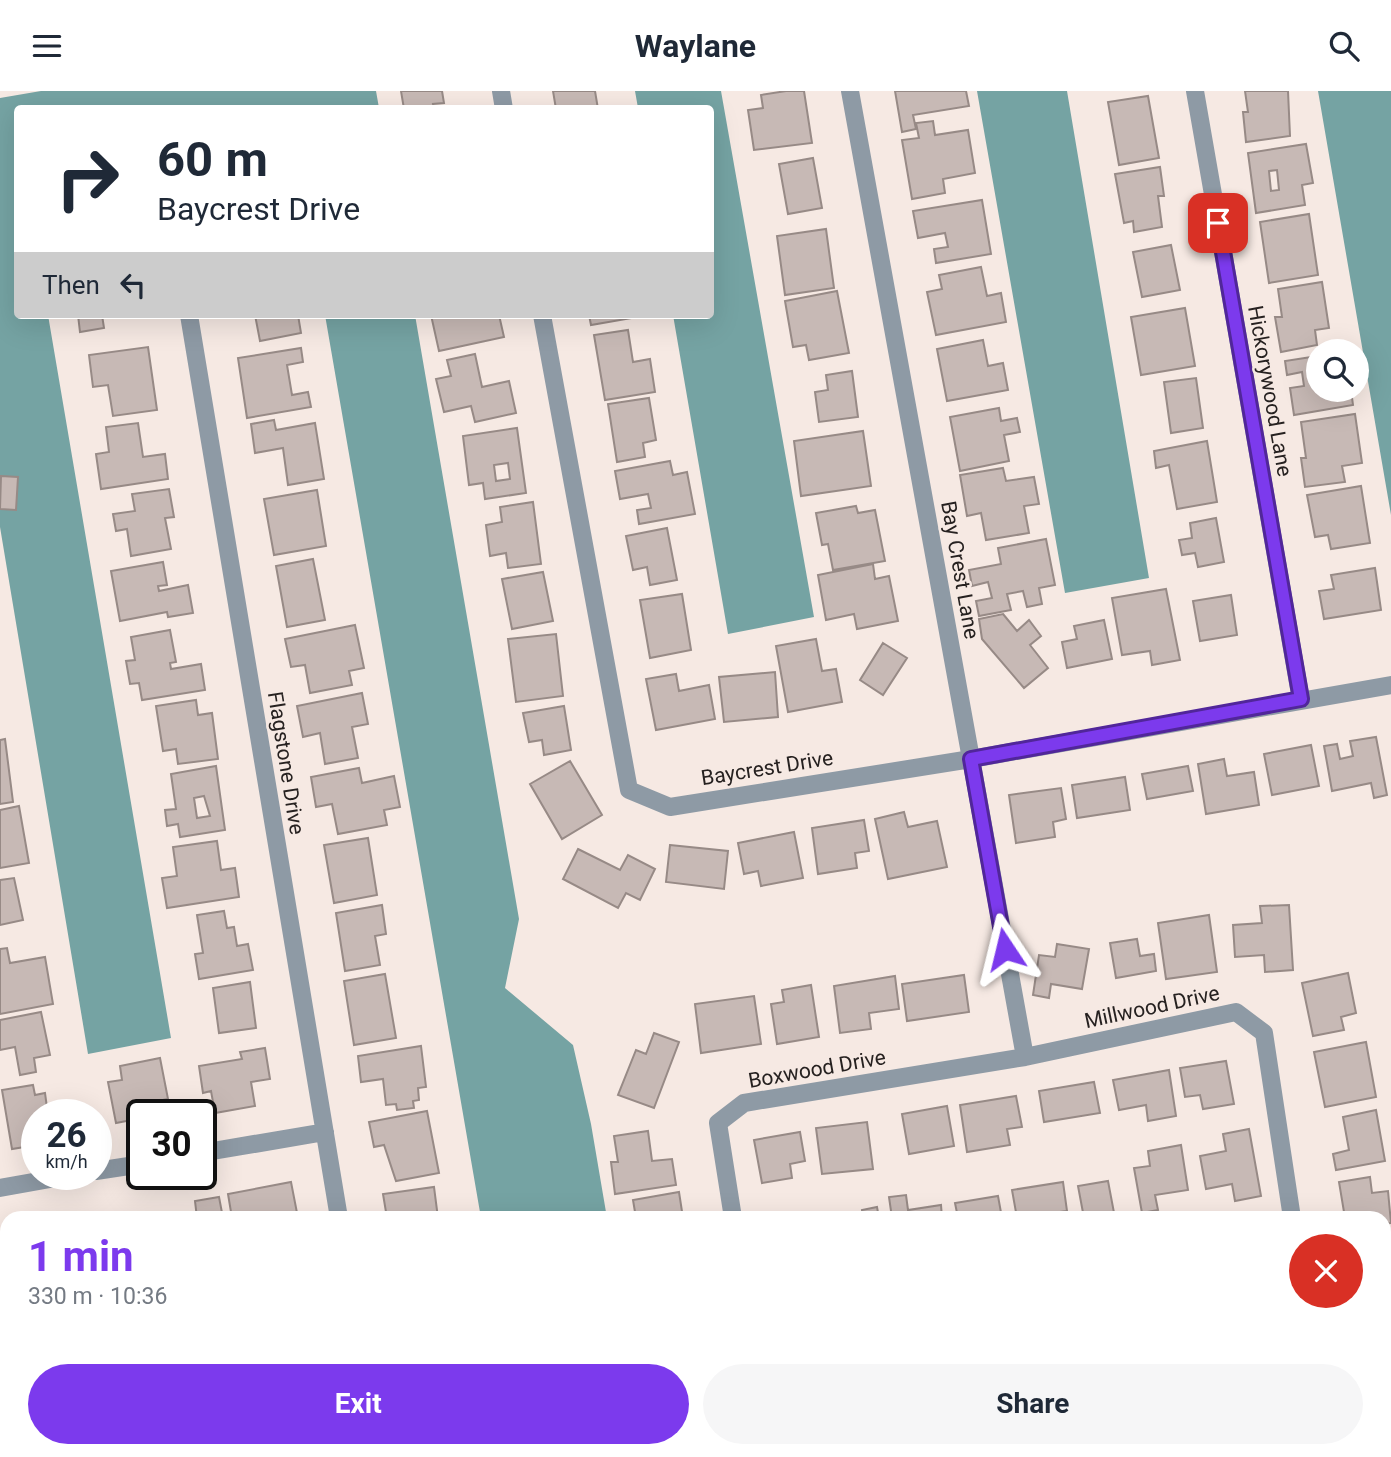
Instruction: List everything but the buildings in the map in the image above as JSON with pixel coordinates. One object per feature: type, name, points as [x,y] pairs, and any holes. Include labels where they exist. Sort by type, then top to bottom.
[{"type":"street","name":"Bay Crest Lane","points":[[850,91],[1025,1057]]},
{"type":"street","name":"Hickorywood Lane","points":[[1195,91],[1301,699]]},
{"type":"street","name":"Flagstone Drive","points":[[190,319],[338,1211]]},
{"type":"street","name":"Baycrest Drive","points":[[543,319],[629,790],[670,807],[971,759],[1391,685]]},
{"type":"street","name":"Millwood Drive","points":[[1025,1057],[1236,1012],[1264,1033],[1291,1211]]},
{"type":"street","name":"Boxwood Drive","points":[[732,1211],[718,1123],[744,1103],[1025,1057]]},
{"type":"street","points":[[217,1150],[325,1132]]},
{"type":"street","points":[[0,1188],[21,1184]]},
{"type":"water","points":[[41,91],[376,91],[378,105],[14,105],[14,319],[49,319],[171,1038],[88,1054],[0,527],[0,98]]},
{"type":"water","points":[[635,91],[721,91],[814,617],[728,634],[674,319],[714,319],[714,105],[637,105]]},
{"type":"water","points":[[977,91],[1067,91],[1149,578],[1065,593]]},
{"type":"water","points":[[1318,91],[1391,91],[1391,515],[1369,387],[1369,339],[1361,339]]},
{"type":"water","points":[[326,319],[416,319],[519,919],[505,988],[573,1045],[591,1124],[606,1211],[480,1211]]},
{"type":"route","points":[[1005,949],[971,759],[1301,699],[1218,223]]}]
